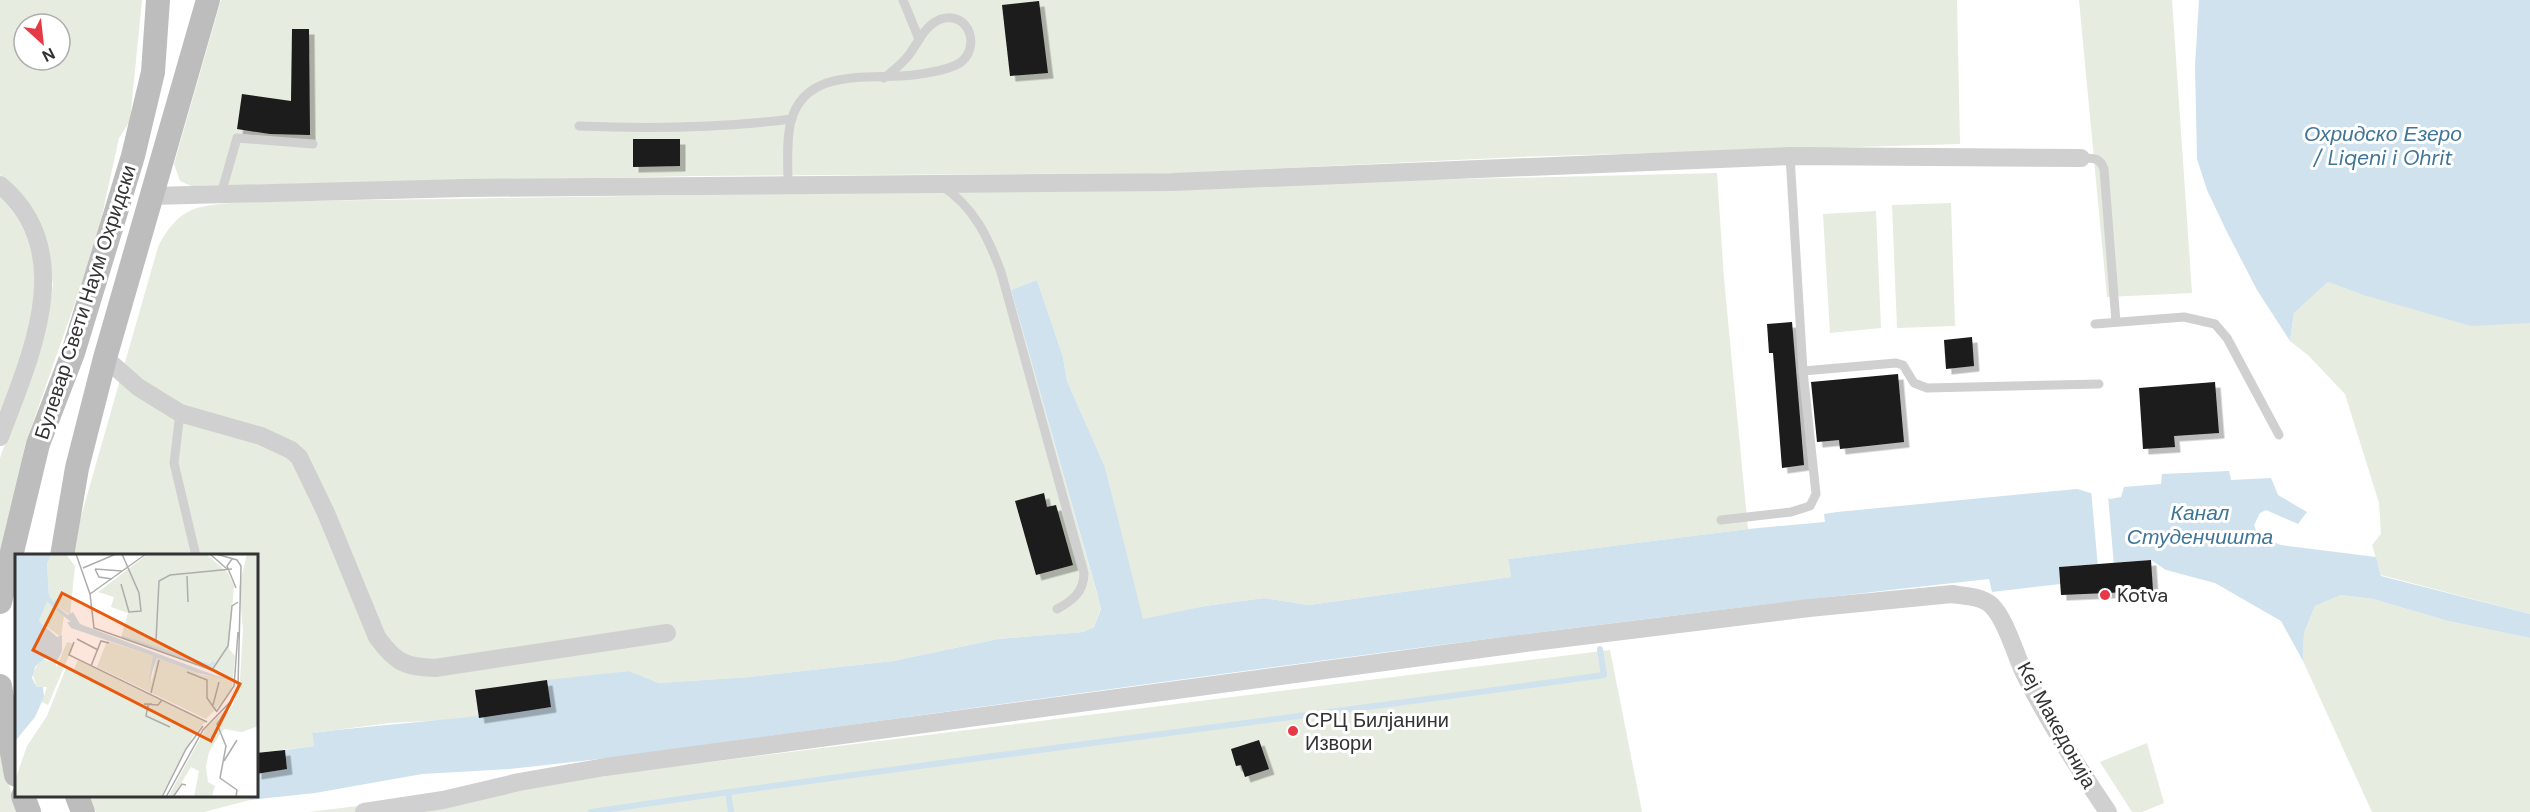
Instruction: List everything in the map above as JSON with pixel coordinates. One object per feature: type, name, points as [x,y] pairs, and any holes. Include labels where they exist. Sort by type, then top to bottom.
[{"type":"main road","name":"Булевар Свети Наум Охридски","points":[[2,587],[38,444],[73,353],[133,156],[153,72],[158,0]]},
{"type":"main road","name":"Булевар Свети Наум Охридски","points":[[62,554],[77,468],[105,358],[208,0]]},
{"type":"main road","points":[[0,686],[15,769]]},
{"type":"main road","points":[[24,797],[29,812]]},
{"type":"main road","points":[[78,797],[83,812]]},
{"type":"street","points":[[152,196],[465,188],[1173,183],[1790,156],[2081,158]]},
{"type":"street","points":[[0,185],[22,208],[33,227],[40,248],[45,279],[44,298],[38,326],[0,437]]},
{"type":"street","points":[[105,358],[138,387],[180,413],[261,436],[291,450],[299,457],[326,513],[377,637],[388,652],[401,663],[414,667],[435,668],[667,633]]},
{"type":"street","name":"Кеј Македонија","points":[[405,809],[519,782],[605,767],[1541,641],[1809,608],[1952,594],[1976,598],[1991,605],[2012,639],[2030,683],[2108,812]]},
{"type":"street","points":[[364,812],[405,809]]},
{"type":"lane","points":[[903,0],[919,39]]},
{"type":"lane","points":[[788,184],[792,119],[798,105],[808,92],[826,82],[846,78],[885,78],[925,73],[957,65],[966,58],[972,41],[964,23],[954,18],[941,19],[931,25],[899,67],[885,78]]},
{"type":"lane","points":[[579,126],[676,128],[792,119]]},
{"type":"lane","points":[[220,194],[237,138],[313,144]]},
{"type":"lane","points":[[1721,520],[1791,512],[1804,508],[1814,501],[1817,487],[1803,370],[1790,156]]},
{"type":"lane","points":[[2081,158],[2097,158],[2102,162],[2116,322]]},
{"type":"lane","points":[[938,183],[958,196],[969,208],[992,249],[1001,272],[1084,573],[1081,588],[1076,596],[1057,609]]},
{"type":"lane","points":[[2095,324],[2184,317],[2215,324],[2227,338],[2279,435]]},
{"type":"lane","points":[[1803,370],[1896,363],[1903,365],[1914,383],[1927,388],[2098,384]]},
{"type":"lane","points":[[180,413],[174,463],[196,554]]},
{"type":"shaded area","points":[[0,0],[142,0],[130,121],[119,138],[96,243],[25,445],[5,545],[0,550],[0,458],[46,328],[53,285],[49,250],[33,211],[18,191],[0,175]]},
{"type":"shaded area","points":[[221,0],[1957,0],[1960,144],[1519,157],[1181,173],[695,176],[191,186],[180,181],[174,164]]},
{"type":"shaded area","points":[[2079,0],[2172,0],[2192,293],[2107,297]]},
{"type":"shaded area","points":[[1717,173],[1724,279],[1748,529],[1508,559],[1511,577],[1309,605],[1264,598],[1205,606],[1142,620],[1105,467],[1067,381],[1063,357],[1037,280],[1011,290],[1101,608],[1094,627],[1083,632],[998,639],[893,661],[749,677],[659,683],[629,671],[476,690],[479,718],[390,723],[312,733],[314,746],[258,753],[258,554],[74,554],[80,520],[158,247],[175,222],[193,210],[204,206],[245,202],[968,191]]},
{"type":"shaded area","points":[[0,197],[19,221],[30,247],[35,274],[34,302],[29,330],[0,412]]},
{"type":"shaded area","points":[[1951,203],[1955,326],[1897,328],[1892,205]]},
{"type":"shaded area","points":[[1876,211],[1881,328],[1830,333],[1823,214]]},
{"type":"shaded area","points":[[2328,282],[2360,294],[2530,323],[2530,614],[2381,575],[2372,545],[2381,534],[2379,503],[2345,394],[2308,355],[2290,341],[2294,313]]},
{"type":"shaded area","points":[[2341,595],[2373,599],[2448,621],[2530,638],[2530,812],[2372,812],[2303,661],[2304,633],[2315,606]]},
{"type":"shaded area","name":"СРЦ Билјанини Извори","points":[[1610,650],[1642,812],[309,812]]},
{"type":"shaded area","points":[[0,730],[4,768],[17,812],[0,812]]},
{"type":"shaded area","points":[[2147,743],[2164,803],[2142,812],[2132,812],[2100,762]]},
{"type":"shaded area","points":[[90,797],[249,797],[250,800],[204,812],[96,812]]},
{"type":"water","name":"Охридско Езеро / Liqeni i Ohrit","points":[[2199,0],[2530,0],[2530,323],[2471,326],[2360,294],[2328,282],[2294,313],[2290,341],[2257,290],[2226,230],[2207,190],[2197,159],[2195,66]]},
{"type":"water","name":"Канал Студенчишта","points":[[1037,280],[1063,357],[1067,381],[1105,467],[1143,619],[1205,606],[1264,598],[1309,605],[1511,577],[1508,559],[1748,529],[1825,522],[1824,514],[1837,512],[2077,489],[2111,499],[2121,497],[2124,487],[2161,484],[2162,474],[2229,471],[2231,480],[2271,478],[2278,495],[2307,512],[2298,524],[2266,510],[2260,513],[2254,525],[2258,536],[2281,545],[2376,557],[2381,576],[2530,614],[2530,638],[2448,621],[2373,599],[2341,595],[2315,606],[2304,633],[2303,661],[2281,621],[2215,583],[2166,570],[2151,560],[2059,567],[2060,584],[1992,592],[1989,579],[1817,598],[1303,663],[617,757],[510,769],[422,774],[315,793],[250,800],[249,797],[258,797],[258,774],[287,769],[285,750],[314,746],[312,733],[551,707],[547,680],[629,671],[659,683],[749,677],[893,661],[998,639],[1083,632],[1094,627],[1101,609],[1011,290]]},
{"type":"pier","points":[[2091,490],[2108,495],[2114,566],[2098,567]]},
{"type":"building","points":[[1039,1],[1048,73],[1010,76],[1002,5]]},
{"type":"building","points":[[292,29],[309,29],[310,135],[270,134],[237,129],[242,94],[291,101]]},
{"type":"building","points":[[633,139],[680,139],[680,166],[633,167]]},
{"type":"building","points":[[1792,322],[1804,465],[1782,468],[1773,353],[1769,353],[1767,324]]},
{"type":"building","points":[[1972,337],[1974,366],[1946,369],[1944,340]]},
{"type":"building","points":[[1898,374],[1904,442],[1840,449],[1839,440],[1817,442],[1811,382]]},
{"type":"building","points":[[2215,382],[2219,433],[2174,436],[2175,447],[2143,449],[2139,388]]},
{"type":"building","points":[[1044,493],[1047,507],[1056,505],[1073,565],[1036,575],[1015,501]]},
{"type":"building","points":[[2151,560],[2153,591],[2061,595],[2059,567]]},
{"type":"building","points":[[547,680],[551,707],[479,718],[475,690]]},
{"type":"building","points":[[1259,740],[1269,769],[1245,777],[1241,765],[1236,766],[1231,749]]},
{"type":"building","points":[[285,750],[287,769],[258,774],[258,753]]},
{"type":"waterway","points":[[591,812],[1604,675],[1600,649]]},
{"type":"waterway","points":[[728,792],[731,812]]},
{"type":"place","name":"Kotva","points":[[2105,595]]},
{"type":"place","name":"СРЦ Билјанини Извори","points":[[1293,731]]}]
